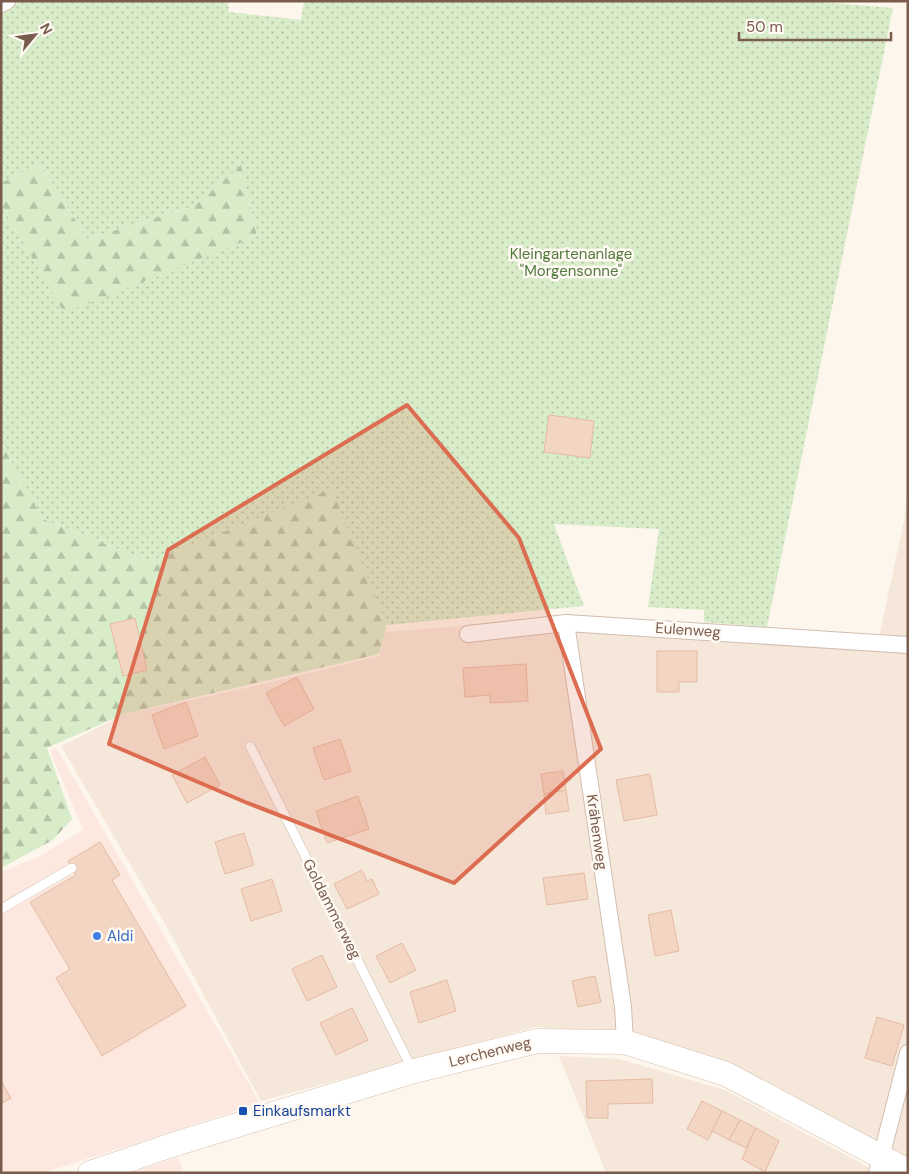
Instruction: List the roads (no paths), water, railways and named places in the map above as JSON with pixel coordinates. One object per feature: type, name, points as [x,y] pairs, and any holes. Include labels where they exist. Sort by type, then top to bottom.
[{"type":"street","points":[[1,4],[7,1]]},
{"type":"street","name":"Eulenweg","points":[[468,634],[566,623],[908,645]]},
{"type":"street","name":"Krähenweg","points":[[566,623],[623,1007],[625,1042]]},
{"type":"street","name":"Lerchenweg","points":[[90,1173],[175,1144],[414,1071],[537,1041],[625,1042],[726,1074],[879,1164],[908,1171]]},
{"type":"street","points":[[879,1164],[908,1053]]},
{"type":"lane","name":"Goldammerweg","points":[[250,746],[414,1071]]},
{"type":"lane","points":[[1,909],[72,868]]},
{"type":"place","name":"Aldi","points":[[97,936]]},
{"type":"place","name":"Einkaufsmarkt","points":[[243,1111]]},
{"type":"park label","name":"Kleingartenanlage \"Morgensonne\"","points":[[571,262]]}]
